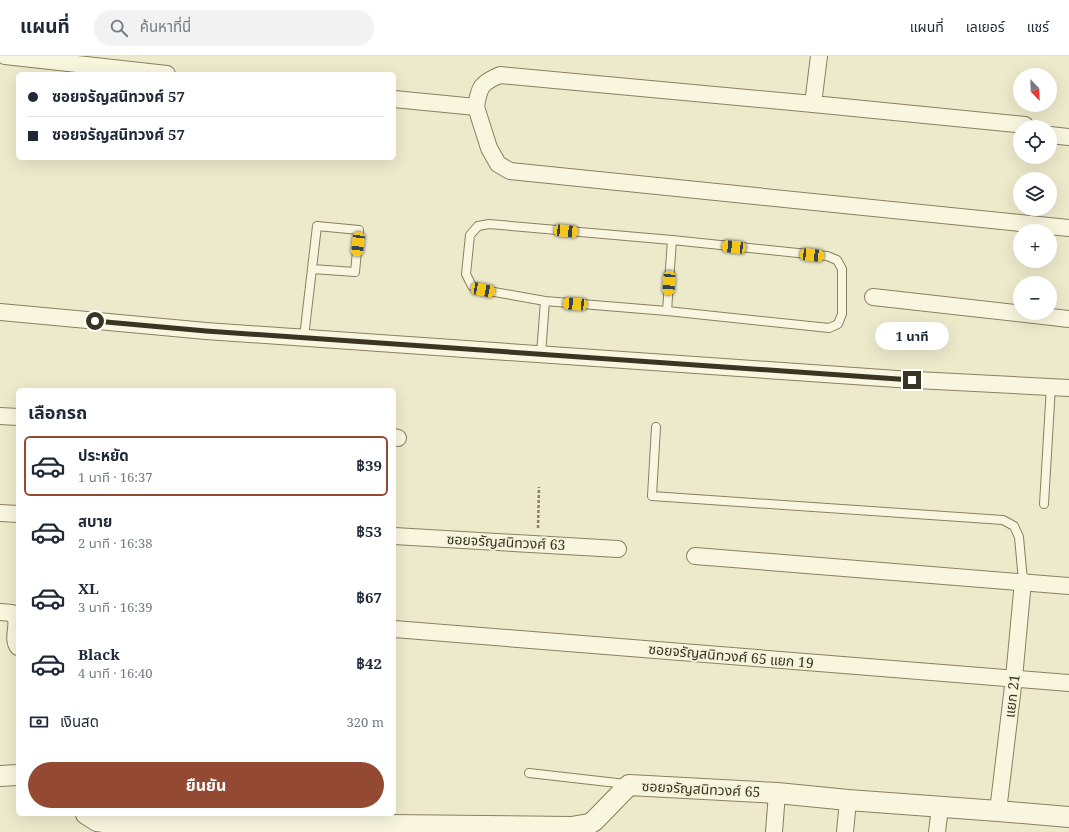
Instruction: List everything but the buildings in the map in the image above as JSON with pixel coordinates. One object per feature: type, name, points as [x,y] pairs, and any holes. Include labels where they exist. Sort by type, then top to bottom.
[{"type":"street","points":[[5,56],[75,60],[154,72]]},
{"type":"street","points":[[813,104],[820,56]]},
{"type":"street","points":[[1013,124],[500,75],[488,80],[478,91],[479,117],[490,148],[498,164],[510,171],[1069,228]]},
{"type":"street","points":[[396,98],[479,117]]},
{"type":"street","points":[[1057,136],[1069,137]]},
{"type":"street","points":[[873,297],[1069,319]]},
{"type":"street","points":[[0,312],[206,331],[889,378],[1069,388]]},
{"type":"street","points":[[0,416],[16,417]]},
{"type":"street","points":[[0,513],[16,514]]},
{"type":"street","name":"ซอยจรัญสนิทวงศ์ 63","points":[[396,536],[618,549]]},
{"type":"street","points":[[695,556],[1023,581],[1069,586]]},
{"type":"street","name":"แยก 21","points":[[998,811],[1014,678],[1023,581]]},
{"type":"street","points":[[0,612],[12,614],[16,619],[16,646]]},
{"type":"street","name":"ซอยจรัญสนิทวงศ์ 65 แยก 19","points":[[396,629],[1069,683]]},
{"type":"street","points":[[0,776],[16,775]]},
{"type":"street","name":"ซอยจรัญสนิทวงศ์ 65","points":[[89,816],[97,821],[117,824],[292,828],[454,829],[571,827],[589,824],[595,826],[629,785],[777,793],[1069,817]]},
{"type":"street","points":[[774,832],[777,793]]},
{"type":"street","points":[[845,832],[848,800]]},
{"type":"street","points":[[937,832],[940,807]]},
{"type":"lane","points":[[489,224],[672,240],[827,256],[837,260],[842,269],[842,314],[838,324],[829,328],[667,311],[545,301],[483,290],[472,286],[466,274],[470,235],[478,226],[489,224]]},
{"type":"lane","points":[[304,337],[317,226],[359,230],[354,272],[312,269]]},
{"type":"lane","points":[[667,311],[672,240]]},
{"type":"lane","points":[[541,354],[545,301]]},
{"type":"lane","points":[[1044,504],[1051,386]]},
{"type":"lane","points":[[656,427],[652,496],[1003,520],[1014,526],[1019,537],[1023,581]]},
{"type":"lane","points":[[529,773],[629,785]]},
{"type":"path","points":[[537,544],[539,487]]},
{"type":"route","points":[[95,321],[206,331],[912,380]]}]
